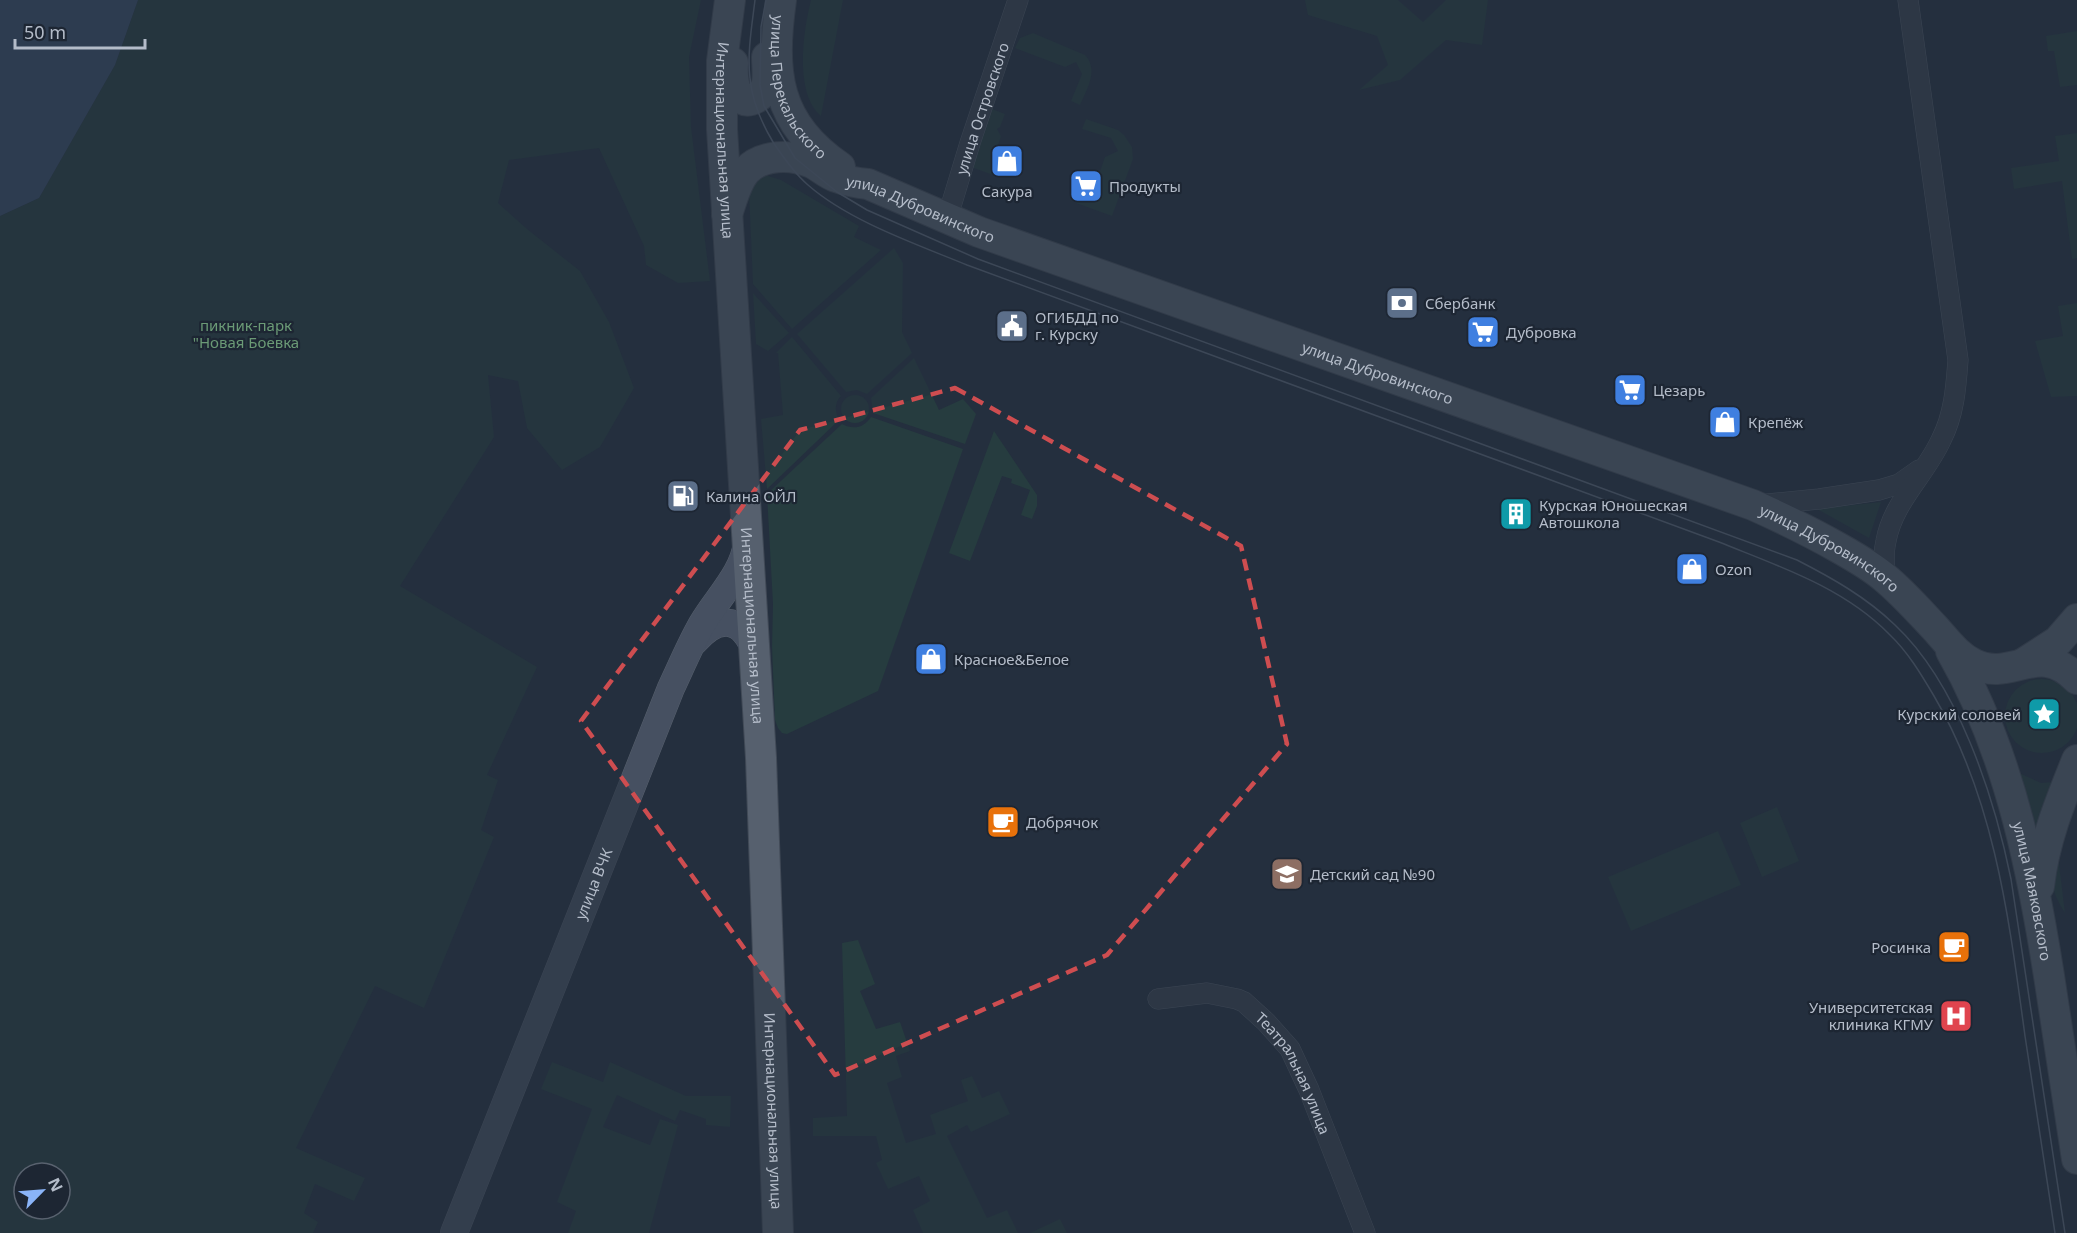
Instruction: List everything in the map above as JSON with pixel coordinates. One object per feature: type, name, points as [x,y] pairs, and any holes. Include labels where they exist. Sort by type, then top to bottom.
[{"type":"main road","points":[[731,6],[733,77],[737,94],[741,99],[747,101],[762,94],[766,87],[766,45],[771,20],[781,0]]},
{"type":"main road","name":"улица Перекальского","points":[[781,0],[776,37],[776,68],[779,83],[794,120],[806,138],[820,152],[868,184]]},
{"type":"main road","name":"Интернациональная улица","points":[[731,6],[722,84],[727,214],[761,758],[778,1233]]},
{"type":"main road","name":"улица Дубровинского","points":[[727,214],[745,171],[761,161],[783,157],[812,163],[834,176],[850,182],[868,184],[947,219],[1116,281],[1753,505],[1798,525],[1869,565],[1908,599],[1943,638]]},
{"type":"main road","name":"улица ВЧК","points":[[454,1233],[667,699],[703,622],[737,570],[747,541]]},
{"type":"main road","points":[[2025,663],[2058,641],[2077,619]]},
{"type":"main road","points":[[690,646],[702,633],[721,622],[736,624],[743,630],[754,648]]},
{"type":"main road","points":[[1943,638],[1954,650],[1975,665],[1998,669],[2025,663],[2053,662],[2070,671],[2077,678]]},
{"type":"main road","name":"улица Маяковского","points":[[1943,638],[1966,678],[1996,752],[2025,847],[2037,901],[2077,1159]]},
{"type":"main road","points":[[2037,901],[2042,857],[2055,815],[2077,760]]},
{"type":"street","name":"улица Островского","points":[[947,219],[1018,0]]},
{"type":"street","points":[[1885,577],[1886,540],[1892,519],[1941,441],[1950,418],[1958,360],[1908,0]]},
{"type":"street","points":[[1753,505],[1819,499],[1879,490],[1910,478],[1928,462]]},
{"type":"street","name":"Театральная улица","points":[[1158,999],[1207,993],[1237,999],[1244,1002],[1266,1022],[1290,1049],[1309,1090],[1365,1233]]},
{"type":"highlighted area","points":[[955,388],[1241,546],[1287,744],[1107,955],[835,1075],[581,721],[800,430]]},
{"type":"green space","name":"пикник-парк \"Новая Боевка","points":[[138,0],[701,0],[689,57],[691,127],[710,281],[678,283],[646,265],[644,246],[599,148],[509,160],[498,203],[580,271],[609,322],[634,388],[600,447],[562,470],[527,428],[518,381],[488,375],[494,437],[400,586],[537,667],[487,775],[498,780],[481,830],[494,837],[424,1008],[375,986],[296,1148],[365,1178],[354,1201],[315,1184],[304,1213],[318,1222],[313,1233],[0,1233],[0,216],[39,198],[115,65]]},
{"type":"green space","points":[[811,0],[843,0],[821,116],[812,106],[804,78],[805,28]]},
{"type":"green space","points":[[1305,0],[1398,0],[1423,22],[1446,0],[1488,0],[1482,45],[1446,40],[1400,80],[1359,90],[1388,65],[1377,36],[1308,15]]},
{"type":"green space","points":[[2077,31],[2077,85],[2060,87],[2054,51],[2048,51],[2046,36]]},
{"type":"green space","points":[[1033,33],[1085,55],[1089,61],[1090,80],[1080,105],[1071,101],[1082,74],[1076,62],[1065,67],[1015,48],[1020,38]]},
{"type":"green space","points":[[992,109],[1005,114],[997,129],[1001,136],[992,163],[999,166],[996,176],[971,167]]},
{"type":"green space","points":[[1086,119],[1118,130],[1132,147],[1133,159],[1112,216],[1076,203],[1080,190],[1092,194],[1105,157],[1118,151],[1111,138],[1082,129]]},
{"type":"green space","points":[[2077,133],[2077,258],[2072,259],[2062,181],[2014,189],[2011,168],[2059,161],[2055,136]]},
{"type":"green space","points":[[765,175],[781,180],[859,226],[854,237],[881,250],[792,329],[753,284],[749,191],[753,182]]},
{"type":"green space","points":[[894,248],[903,263],[902,332],[912,353],[867,394],[857,390],[846,392],[797,334]]},
{"type":"green space","points":[[753,293],[789,333],[768,351],[756,344]]},
{"type":"green space","points":[[2077,303],[2077,396],[2051,397],[2035,341],[2063,336],[2058,306]]},
{"type":"green space","points":[[792,337],[841,396],[836,408],[839,420],[767,489],[761,419],[783,415],[778,353],[776,353]]},
{"type":"green space","points":[[914,358],[939,410],[963,399],[976,414],[965,444],[873,413],[871,398]]},
{"type":"green space","points":[[855,395],[865,399],[869,409],[865,419],[855,423],[845,419],[841,409],[845,399]]},
{"type":"green space","points":[[871,417],[963,449],[878,691],[787,734],[782,733],[775,720],[773,604],[767,494],[842,424],[858,427],[865,424]]},
{"type":"green space","points":[[994,431],[1037,495],[1037,506],[1032,519],[1021,515],[1030,490],[1011,483],[1012,479],[1002,476],[970,561],[949,553]]},
{"type":"green space","points":[[1881,502],[1869,538],[1817,509]]},
{"type":"green space","points":[[2042,679],[2056,682],[2068,690],[2076,702],[2079,716],[2076,730],[2068,742],[2056,750],[2042,753],[2028,750],[2016,742],[2008,730],[2005,716],[2008,702],[2016,690],[2028,682]]},
{"type":"green space","points":[[2019,773],[2041,783],[2053,782],[2035,832]]},
{"type":"green space","points":[[1777,807],[1799,861],[1762,877],[1740,823]]},
{"type":"green space","points":[[1718,831],[1741,885],[1631,931],[1608,877]]},
{"type":"green space","points":[[2058,856],[2065,913],[2052,885],[2052,871]]},
{"type":"green space","points":[[858,940],[875,984],[860,991],[876,1029],[900,1022],[910,1051],[896,1056],[902,1077],[887,1083],[906,1143],[936,1134],[930,1115],[968,1101],[961,1080],[972,1076],[982,1098],[999,1091],[1010,1114],[971,1132],[967,1125],[947,1136],[987,1218],[1007,1210],[1018,1233],[923,1233],[913,1210],[930,1201],[919,1176],[888,1189],[876,1163],[882,1160],[876,1136],[813,1136],[813,1118],[847,1116],[842,943]]},
{"type":"green space","points":[[552,1062],[603,1082],[610,1062],[686,1096],[731,1096],[730,1127],[706,1125],[706,1119],[680,1110],[675,1121],[617,1095],[603,1127],[650,1145],[660,1119],[678,1125],[649,1233],[568,1233],[576,1211],[557,1202],[592,1109],[541,1089]]},
{"type":"green space","points":[[1060,1219],[1067,1233],[1030,1233]]},
{"type":"water","points":[[0,0],[138,0],[115,65],[39,198],[0,216]]},
{"type":"tram line","points":[[755,0],[749,68],[751,87],[761,119],[773,142],[798,175],[843,210],[884,231],[967,265],[1764,560],[1831,591],[1851,603],[1889,634],[1919,671],[1955,736],[1972,777],[1985,818],[2013,948],[2055,1233]]},
{"type":"tram line","points":[[766,0],[761,27],[760,85],[764,106],[795,158],[837,192],[867,210],[978,259],[1797,560],[1848,589],[1895,625],[1917,649],[1955,709],[1995,813],[2011,879],[2065,1233]]},
{"type":"place","name":"Сакура","points":[[1007,161]]},
{"type":"place","name":"Продукты","points":[[1086,186]]},
{"type":"place","name":"Сбербанк","points":[[1402,303]]},
{"type":"place","name":"ОГИБДД по г. Курску","points":[[1012,326]]},
{"type":"place","name":"Дубровка","points":[[1483,332]]},
{"type":"place","name":"Цезарь","points":[[1630,390]]},
{"type":"place","name":"Крепёж","points":[[1725,422]]},
{"type":"place","name":"Калина ОЙЛ","points":[[683,496]]},
{"type":"place","name":"Курская Юношеская Автошкола","points":[[1516,514]]},
{"type":"place","name":"Ozon","points":[[1692,569]]},
{"type":"place","name":"Красное&Белое","points":[[931,659]]},
{"type":"place","name":"Курский соловей","points":[[2044,714]]},
{"type":"place","name":"Добрячок","points":[[1003,822]]},
{"type":"place","name":"Детский сад №90","points":[[1287,874]]},
{"type":"place","name":"Росинка","points":[[1954,947]]},
{"type":"place","name":"Университетская клиника КГМУ","points":[[1956,1016]]}]
